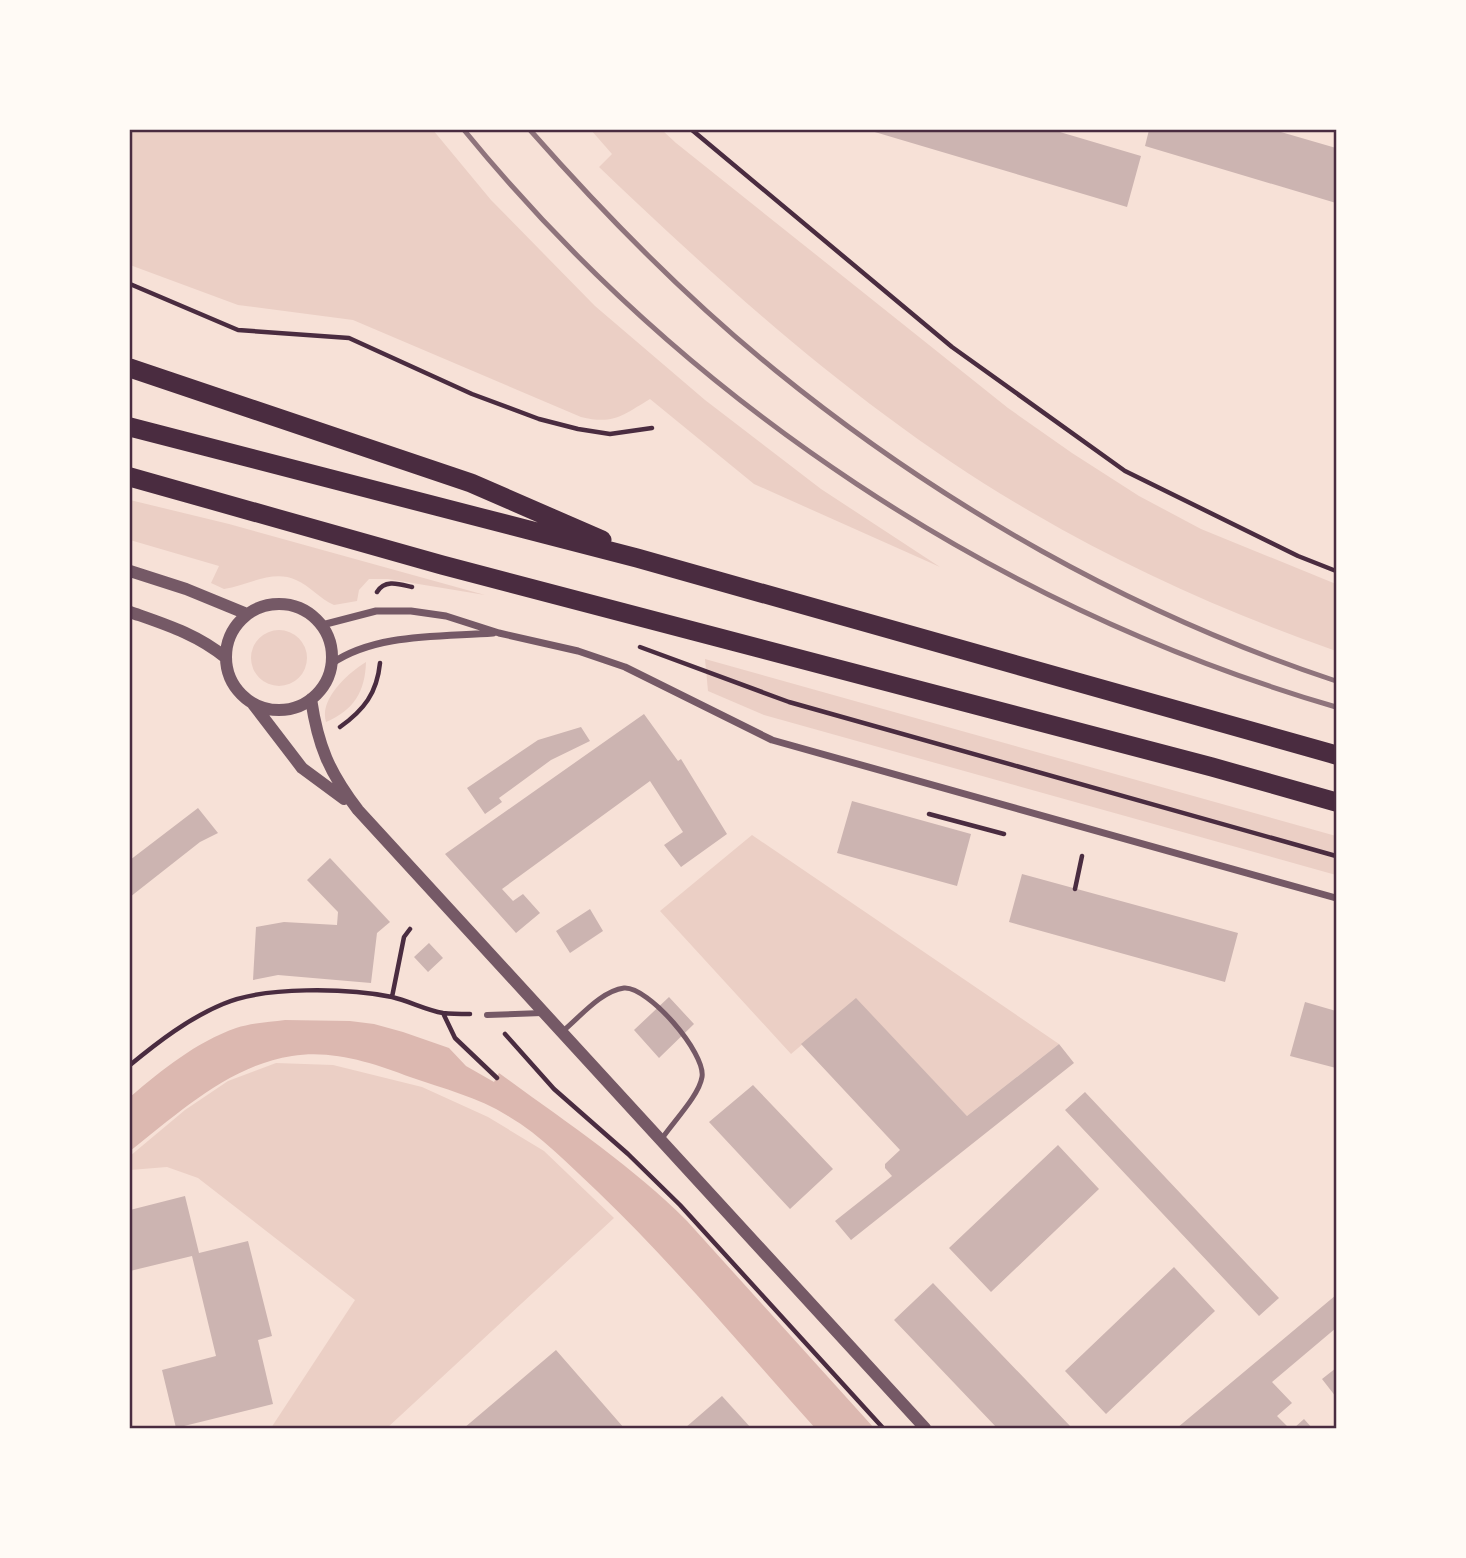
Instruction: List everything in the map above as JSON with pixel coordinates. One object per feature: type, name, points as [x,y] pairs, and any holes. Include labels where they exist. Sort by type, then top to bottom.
[{"type":"highway","points":[[130,368],[471,483],[554,517],[637,558]]},
{"type":"highway","points":[[130,427],[637,558],[1336,755]]},
{"type":"highway","points":[[130,477],[442,565],[1336,802]]},
{"type":"street","points":[[130,571],[186,589],[247,614]]},
{"type":"street","points":[[252,703],[263,708],[295,708],[311,699],[325,683],[331,664],[331,644],[322,625],[303,609],[284,604],[264,606],[247,614],[232,632],[226,658],[233,683],[252,703],[290,755],[302,768],[358,810]]},
{"type":"street","points":[[322,625],[376,611],[446,615],[499,633],[578,651],[625,667],[772,740],[1336,898]]},
{"type":"street","points":[[130,612],[187,632],[205,641],[226,658]]},
{"type":"street","points":[[331,664],[353,651],[378,643],[499,633]]},
{"type":"street","points":[[311,699],[319,737],[332,774],[358,810],[925,1429]]},
{"type":"street","points":[[487,1015],[544,1013]]},
{"type":"lane","points":[[562,1032],[599,1000],[624,988],[637,990],[648,998],[692,1045],[700,1060],[702,1074],[699,1087],[660,1140]]},
{"type":"path","points":[[692,130],[952,347],[1125,471],[1298,556],[1336,570]]},
{"type":"path","points":[[130,284],[238,330],[349,338],[472,394],[539,419],[610,434],[652,428]]},
{"type":"path","points":[[375,597],[383,584],[416,587]]},
{"type":"path","points":[[629,644],[800,705],[1336,856]]},
{"type":"path","points":[[319,737],[335,731],[364,707],[372,695],[380,665]]},
{"type":"path","points":[[929,814],[1004,834]]},
{"type":"path","points":[[1075,888],[1082,856]]},
{"type":"path","points":[[392,997],[404,937],[410,929]]},
{"type":"path","points":[[130,1065],[192,1020],[236,999],[302,991],[392,997],[443,1013],[487,1015],[554,1089],[628,1154],[680,1205],[883,1429]]},
{"type":"path","points":[[443,1013],[455,1038],[497,1078]]},
{"type":"shaded area","points":[[130,130],[433,130],[491,200],[595,306],[705,400],[821,489],[940,567],[754,484],[650,399],[618,417],[602,420],[581,417],[353,320],[238,305],[130,265]]},
{"type":"shaded area","points":[[591,130],[662,130],[1008,408],[1072,453],[1139,496],[1201,529],[1336,584],[1336,651],[1258,622],[1143,572],[1033,513],[916,438],[806,353],[753,308],[599,167],[612,154]]},
{"type":"shaded area","points":[[130,500],[229,524],[485,595],[388,579],[369,579],[359,590],[357,601],[334,605],[296,580],[278,576],[224,589],[211,583],[219,566],[130,540]]},
{"type":"shaded area","points":[[274,630],[284,630],[299,638],[305,647],[305,669],[299,678],[284,686],[274,686],[256,674],[251,663],[251,653],[263,635]]},
{"type":"shaded area","points":[[705,659],[1336,836],[1336,875],[764,715],[708,691]]},
{"type":"shaded area","points":[[366,662],[363,682],[356,699],[344,712],[326,722],[325,713],[331,696],[351,673]]},
{"type":"shaded area","points":[[752,835],[1059,1044],[967,1116],[856,999],[791,1054],[660,911]]},
{"type":"shaded area","points":[[285,1020],[374,1024],[449,1048],[466,1066],[494,1082],[499,1073],[596,1144],[665,1200],[874,1428],[815,1428],[626,1219],[565,1161],[543,1141],[497,1109],[461,1094],[352,1059],[322,1054],[292,1056],[269,1061],[226,1080],[130,1151],[130,1097],[193,1049],[221,1034],[242,1026]]},
{"type":"shaded area","points":[[276,1063],[333,1065],[422,1087],[488,1117],[544,1151],[614,1218],[387,1428],[271,1428],[355,1300],[198,1178],[167,1167],[130,1170],[130,1156],[185,1110],[228,1081]]},
{"type":"building","points":[[868,130],[1053,130],[1141,156],[1127,207]]},
{"type":"building","points":[[1149,130],[1274,130],[1336,148],[1336,203],[1145,146]]},
{"type":"building","points":[[644,714],[678,761],[681,759],[727,834],[681,867],[664,845],[683,832],[650,781],[502,889],[513,901],[523,894],[540,913],[516,933],[445,854]]},
{"type":"building","points":[[581,727],[590,741],[551,760],[499,798],[502,802],[485,814],[467,788],[538,740]]},
{"type":"building","points":[[852,801],[971,834],[957,886],[837,853]]},
{"type":"building","points":[[198,808],[218,833],[200,842],[130,897],[130,860]]},
{"type":"building","points":[[330,858],[390,922],[377,933],[371,983],[278,975],[253,980],[256,927],[284,922],[337,925],[338,912],[307,880]]},
{"type":"building","points":[[1022,874],[1238,933],[1225,982],[1009,922]]},
{"type":"building","points":[[590,909],[603,931],[570,953],[556,931]]},
{"type":"building","points":[[429,943],[443,958],[428,972],[414,957]]},
{"type":"building","points":[[669,997],[694,1024],[659,1058],[634,1030]]},
{"type":"building","points":[[856,998],[967,1116],[1059,1044],[1074,1063],[851,1240],[835,1221],[892,1176],[885,1164],[900,1150],[801,1044]]},
{"type":"building","points":[[1305,1002],[1336,1011],[1336,1068],[1290,1056]]},
{"type":"building","points":[[753,1085],[833,1169],[790,1209],[709,1122]]},
{"type":"building","points":[[1085,1092],[1279,1298],[1259,1316],[1065,1110]]},
{"type":"building","points":[[1058,1145],[1099,1189],[991,1292],[949,1248]]},
{"type":"building","points":[[185,1196],[199,1253],[248,1241],[272,1336],[258,1340],[273,1404],[176,1428],[162,1370],[216,1356],[192,1256],[130,1271],[130,1210]]},
{"type":"building","points":[[1174,1267],[1215,1311],[1106,1414],[1065,1371]]},
{"type":"building","points":[[933,1283],[1071,1427],[997,1428],[894,1320]]},
{"type":"building","points":[[1336,1295],[1336,1328],[1272,1382],[1292,1403],[1277,1416],[1289,1428],[1177,1428]]},
{"type":"building","points":[[556,1350],[624,1428],[464,1428]]},
{"type":"building","points":[[1336,1368],[1336,1397],[1322,1379]]},
{"type":"building","points":[[722,1396],[751,1428],[685,1428]]},
{"type":"building","points":[[1304,1419],[1312,1428],[1294,1428]]},
{"type":"railway","points":[[464,130],[552,229],[647,322],[749,407],[857,484],[970,553],[1088,614],[1210,665],[1336,707]]},
{"type":"railway","points":[[530,130],[617,224],[678,285],[742,343],[838,419],[904,466],[972,510],[1113,589],[1260,654],[1336,681]]}]
